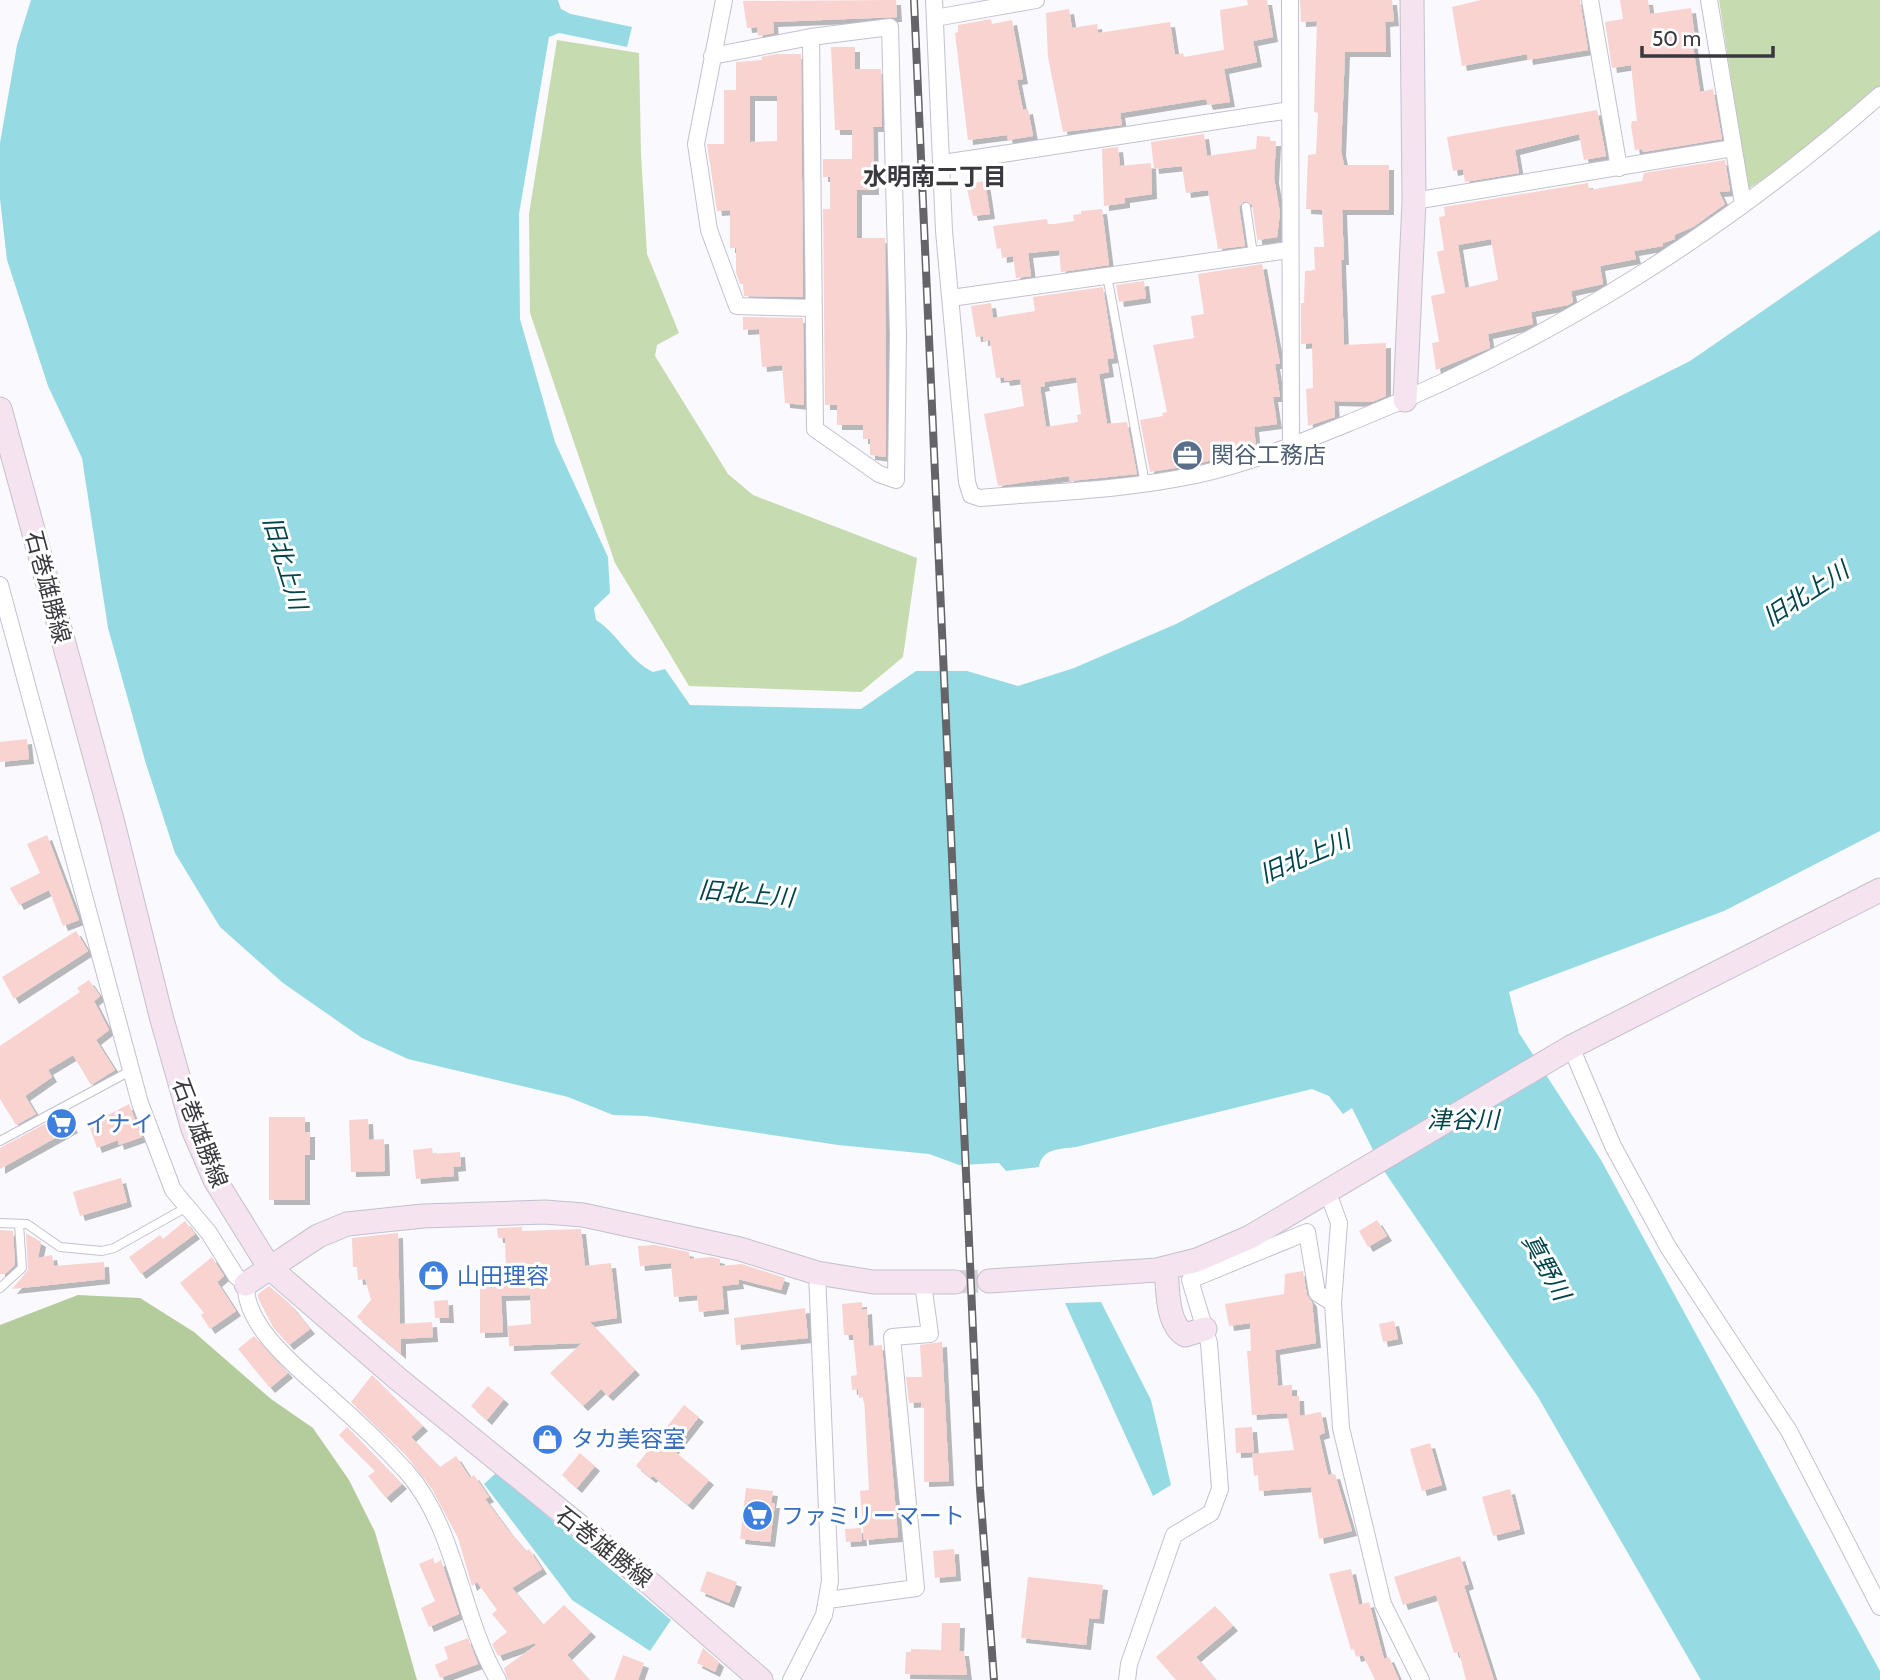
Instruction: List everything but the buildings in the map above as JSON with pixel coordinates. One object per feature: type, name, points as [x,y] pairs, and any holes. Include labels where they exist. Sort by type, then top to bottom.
[{"type":"street","points":[[724,0],[696,144],[709,230],[737,306],[814,308]]},
{"type":"street","points":[[934,0],[944,231],[971,495],[980,499],[1145,484],[1198,474],[1291,446],[1405,400],[1480,365],[1662,262],[1812,155],[1880,95]]},
{"type":"street","points":[[934,18],[1036,0]]},
{"type":"street","points":[[1290,0],[1291,446]]},
{"type":"street","points":[[1405,400],[1414,201],[1412,0]]},
{"type":"street","points":[[1590,0],[1619,168]]},
{"type":"street","points":[[1709,0],[1743,205]]},
{"type":"street","points":[[712,56],[811,37],[890,27],[898,335],[896,480],[878,474],[815,429],[811,37]]},
{"type":"street","points":[[943,163],[1290,110]]},
{"type":"street","points":[[1414,201],[1733,148]]},
{"type":"street","points":[[951,298],[1289,250]]},
{"type":"street","name":"石巻雄勝線","points":[[0,409],[189,1116],[215,1180],[269,1267],[409,1388],[652,1584],[761,1680]]},
{"type":"street","points":[[0,585],[132,1070],[171,1184],[209,1233],[236,1276],[246,1284]]},
{"type":"street","points":[[989,1281],[1115,1275],[1166,1268],[1197,1260],[1250,1237],[1571,1047],[1880,890]]},
{"type":"street","points":[[1571,1047],[1613,1146],[1668,1247],[1789,1431],[1880,1607]]},
{"type":"street","points":[[1328,1193],[1339,1223],[1333,1303],[1344,1440],[1383,1604],[1421,1680]]},
{"type":"street","points":[[246,1284],[318,1236],[347,1224],[424,1216],[545,1212],[619,1222],[740,1249],[817,1273],[873,1282],[955,1282]]},
{"type":"street","points":[[1127,1680],[1129,1664],[1174,1535],[1211,1513],[1220,1489],[1209,1343],[1190,1280],[1307,1232],[1317,1293],[1333,1303]]},
{"type":"street","points":[[1166,1268],[1172,1318],[1179,1332],[1185,1335],[1205,1329]]},
{"type":"street","points":[[791,1680],[824,1615],[830,1581],[817,1273]]},
{"type":"street","points":[[246,1284],[246,1294],[257,1318],[286,1360],[333,1400],[397,1463],[425,1498],[461,1582],[487,1661],[498,1680]]},
{"type":"street","points":[[828,1600],[915,1588],[892,1337],[930,1334],[923,1284]]},
{"type":"lane","points":[[1246,207],[1253,254]]},
{"type":"lane","points":[[1107,275],[1145,484]]},
{"type":"lane","points":[[0,1140],[132,1070]]},
{"type":"lane","points":[[0,1223],[27,1224],[60,1247],[102,1251],[114,1248],[187,1207]]},
{"type":"lane","points":[[0,1288],[22,1268],[19,1224]]},
{"type":"green space","points":[[1719,0],[1880,0],[1880,86],[1799,156],[1748,189]]},
{"type":"green space","points":[[557,40],[639,53],[647,254],[679,333],[657,345],[655,356],[728,474],[753,495],[917,558],[903,657],[861,692],[689,686],[615,563],[530,313],[529,214]]},
{"type":"green space","points":[[78,1295],[140,1298],[194,1332],[271,1399],[313,1428],[349,1480],[375,1532],[417,1680],[0,1680],[0,1325]]},
{"type":"water","points":[[31,0],[558,0],[561,9],[571,14],[632,27],[627,47],[559,33],[549,37],[519,214],[520,319],[555,442],[608,557],[610,593],[594,608],[596,620],[645,667],[653,672],[665,669],[690,705],[861,709],[916,671],[967,671],[1018,686],[1074,668],[1176,624],[1374,520],[1690,361],[1880,230],[1880,831],[1724,911],[1509,992],[1519,1033],[1601,1160],[1880,1671],[1880,1680],[1701,1680],[1538,1397],[1382,1168],[1352,1108],[1343,1114],[1329,1096],[1312,1089],[1076,1147],[1058,1149],[1044,1156],[1039,1167],[1006,1171],[999,1163],[959,1165],[929,1154],[838,1145],[646,1116],[613,1115],[568,1097],[408,1059],[362,1038],[283,983],[220,927],[175,853],[146,764],[108,628],[82,458],[48,386],[7,260],[0,199],[0,143],[17,45]]},
{"type":"water","points":[[1101,1302],[1151,1400],[1171,1485],[1153,1496],[1065,1303]]},
{"type":"water","points":[[496,1473],[671,1620],[650,1651],[572,1600],[484,1484]]},
{"type":"tunnel","points":[[955,1282],[989,1281]]},
{"type":"railway","points":[[914,0],[980,1489],[994,1680]]},
{"type":"place","name":"関谷工務店","points":[[1188,455]]},
{"type":"place","name":"イナイ","points":[[62,1124]]},
{"type":"place","name":"山田理容","points":[[434,1276]]},
{"type":"place","name":"タカ美容室","points":[[548,1439]]},
{"type":"place","name":"ファミリーマート","points":[[758,1516]]},
{"type":"district","name":"水明南二丁目","points":[[935,177]]},
{"type":"water label","name":"旧北上川","points":[[285,563]]},
{"type":"water label","name":"旧北上川","points":[[1806,594]]},
{"type":"water label","name":"旧北上川","points":[[1305,857]]},
{"type":"water label","name":"旧北上川","points":[[746,894]]},
{"type":"water label","name":"津谷川","points":[[1463,1120]]},
{"type":"water label","name":"真野川","points":[[1546,1267]]}]
